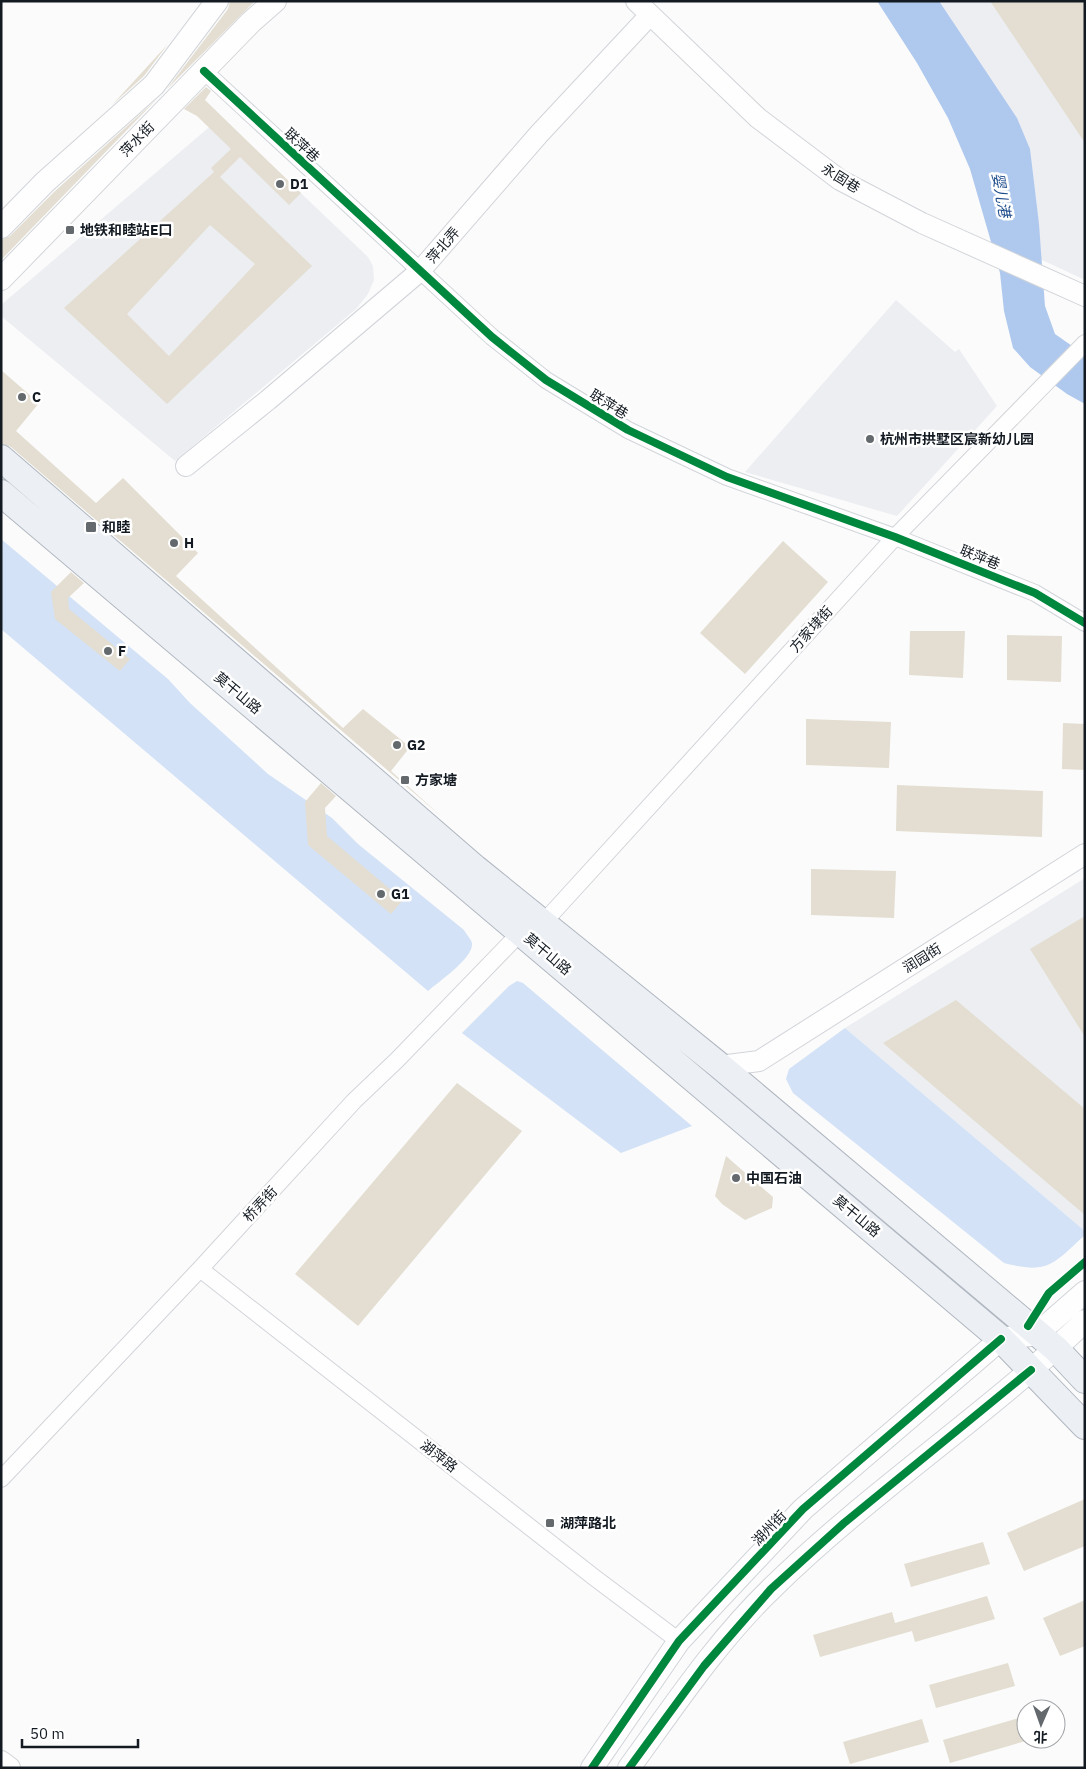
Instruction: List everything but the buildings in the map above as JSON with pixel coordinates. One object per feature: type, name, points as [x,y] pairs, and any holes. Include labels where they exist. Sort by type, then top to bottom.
[{"type":"main road","name":"萍水街","points":[[1,227],[46,182],[154,86],[217,1]]},
{"type":"main road","name":"萍水街","points":[[1,279],[251,22],[275,1]]},
{"type":"main road","name":"莫干山路","points":[[1,458],[475,868],[532,927],[720,1066],[1046,1342],[1085,1380]]},
{"type":"main road","name":"莫干山路","points":[[1,493],[532,927],[1001,1338],[1085,1426]]},
{"type":"main road","points":[[629,1768],[704,1666],[771,1589],[844,1522],[1032,1370],[1046,1342],[1085,1292]]},
{"type":"main road","points":[[1001,1338],[1046,1342],[1085,1321]]},
{"type":"main road","name":"湖州街","points":[[592,1768],[679,1641],[804,1510],[1001,1338]]},
{"type":"main road","points":[[1,1762],[9,1768]]},
{"type":"street","name":"永固巷","points":[[643,8],[758,118],[840,180],[922,223],[1085,296]]},
{"type":"street","name":"萍北弄","points":[[186,466],[268,400],[420,271],[539,134],[643,8]]},
{"type":"street","name":"联萍巷","points":[[204,71],[492,337],[546,380],[628,430],[727,477],[895,537],[1035,592],[1085,623]]},
{"type":"street","name":"方家埭街","points":[[532,927],[895,537],[1085,343]]},
{"type":"street","name":"润园街","points":[[720,1066],[759,1061],[1085,854]]},
{"type":"street","name":"桥弄街","points":[[1,1479],[200,1269],[354,1101],[532,927]]},
{"type":"street","points":[[757,1097],[759,1061]]},
{"type":"street","name":"湖萍路","points":[[200,1269],[595,1578],[679,1641]]},
{"type":"shaded area","points":[[924,1],[1085,1],[1085,280],[1027,253]]},
{"type":"shaded area","points":[[221,117],[368,257],[373,266],[374,280],[368,294],[356,309],[175,461],[1,316],[1,305]]},
{"type":"shaded area","name":"杭州市拱墅区宸新幼儿园","points":[[896,300],[955,352],[959,349],[997,406],[897,516],[745,472]]},
{"type":"shaded area","points":[[1,539],[168,679],[190,703],[268,774],[332,818],[358,844],[464,930],[472,943],[471,949],[462,962],[428,991],[1,629]]},
{"type":"shaded area","points":[[1085,878],[1085,1231],[845,1028]]},
{"type":"shaded area","points":[[517,981],[523,983],[692,1126],[621,1153],[462,1033],[509,986]]},
{"type":"shaded area","points":[[845,1028],[1085,1231],[1085,1235],[1066,1253],[1050,1264],[1031,1268],[1004,1263],[793,1093],[786,1079],[789,1069]]},
{"type":"water","name":"婴儿港","points":[[877,1],[939,1],[1017,118],[1030,149],[1039,224],[1045,306],[1055,334],[1085,355],[1085,404],[1067,394],[1030,367],[1013,348],[1004,311],[1000,273],[970,169],[948,118],[917,63]]},
{"type":"cycle path","points":[[204,71],[492,337],[546,380],[628,430],[727,477],[895,537],[1035,593],[1085,623]]},
{"type":"cycle path","points":[[1028,1326],[1049,1293],[1085,1262]]},
{"type":"cycle path","points":[[592,1768],[679,1641],[803,1509],[1001,1339]]},
{"type":"cycle path","points":[[629,1768],[704,1666],[771,1589],[844,1523],[1031,1370]]},
{"type":"place","name":"D1","points":[[280,184]]},
{"type":"place","name":"地铁和睦站E口","points":[[70,230]]},
{"type":"place","name":"C","points":[[22,397]]},
{"type":"place","name":"杭州市拱墅区宸新幼儿园","points":[[870,439]]},
{"type":"place","name":"和睦","points":[[91,527]]},
{"type":"place","name":"H","points":[[174,543]]},
{"type":"place","name":"F","points":[[108,651]]},
{"type":"place","name":"G2","points":[[397,745]]},
{"type":"place","name":"方家塘","points":[[405,780]]},
{"type":"place","name":"G1","points":[[381,894]]},
{"type":"place","name":"中国石油","points":[[736,1178]]},
{"type":"place","name":"湖萍路北","points":[[550,1523]]}]
